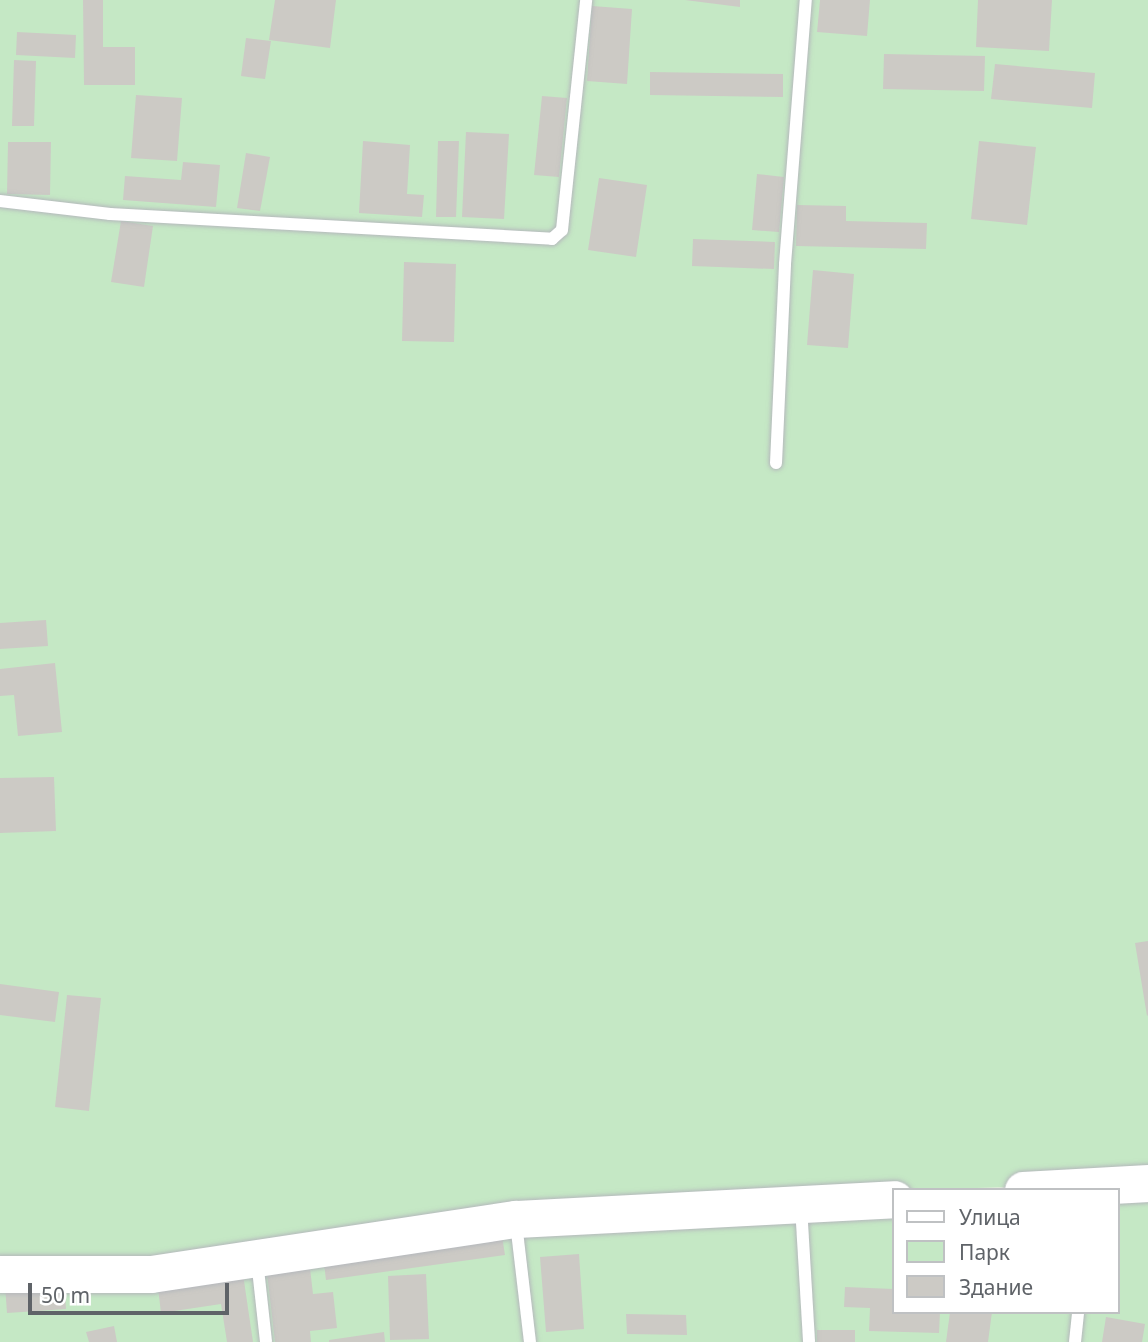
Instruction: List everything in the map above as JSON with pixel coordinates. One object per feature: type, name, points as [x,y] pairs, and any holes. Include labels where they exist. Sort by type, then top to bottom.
[{"type":"street","points":[[1069,1188],[1148,1183]]},
{"type":"street","points":[[0,1274],[151,1275],[516,1219],[892,1199]]},
{"type":"lane","points":[[0,201],[237,223],[552,239],[562,230],[586,0]]},
{"type":"lane","points":[[776,463],[791,168],[806,0]]},
{"type":"lane","points":[[801,1206],[810,1342]]},
{"type":"lane","points":[[516,1219],[530,1342]]},
{"type":"lane","points":[[257,1259],[266,1342]]},
{"type":"lane","points":[[1075,1342],[1078,1314]]},
{"type":"green space","points":[[0,0],[1148,0],[1148,1184],[892,1188],[892,1314],[1120,1314],[1120,1190],[1148,1186],[1148,1342],[0,1342],[0,1270],[156,1269],[0,1269]]},
{"type":"building","points":[[83,0],[103,0],[103,47],[135,47],[135,85],[84,85]]},
{"type":"building","points":[[275,0],[336,0],[330,48],[269,40]]},
{"type":"building","points":[[685,0],[740,0],[740,7]]},
{"type":"building","points":[[820,0],[870,0],[867,36],[817,32]]},
{"type":"building","points":[[978,0],[1052,0],[1049,51],[976,47]]},
{"type":"building","points":[[592,6],[632,9],[627,84],[587,81]]},
{"type":"building","points":[[17,32],[76,35],[75,58],[16,55]]},
{"type":"building","points":[[246,38],[271,41],[265,79],[241,76]]},
{"type":"building","points":[[884,54],[985,56],[984,91],[883,89]]},
{"type":"building","points":[[14,60],[36,61],[34,126],[12,126]]},
{"type":"building","points":[[995,64],[1095,73],[1092,108],[991,99]]},
{"type":"building","points":[[650,72],[783,74],[783,97],[650,95]]},
{"type":"building","points":[[136,95],[182,98],[177,161],[131,158]]},
{"type":"building","points":[[542,96],[567,98],[559,177],[534,175]]},
{"type":"building","points":[[466,132],[509,134],[504,219],[462,217]]},
{"type":"building","points":[[363,141],[410,145],[407,194],[424,195],[422,217],[359,213]]},
{"type":"building","points":[[438,141],[459,141],[456,217],[436,217]]},
{"type":"building","points":[[979,141],[1036,147],[1027,225],[971,219]]},
{"type":"building","points":[[8,142],[51,142],[50,195],[7,194]]},
{"type":"building","points":[[246,153],[270,157],[260,211],[237,208]]},
{"type":"building","points":[[183,162],[220,165],[216,207],[123,200],[125,176],[181,180]]},
{"type":"building","points":[[757,174],[784,177],[779,232],[752,230]]},
{"type":"building","points":[[599,178],[647,185],[636,257],[588,250]]},
{"type":"building","points":[[797,205],[846,206],[846,221],[927,223],[926,249],[796,246]]},
{"type":"building","points":[[121,221],[153,226],[144,287],[111,282]]},
{"type":"building","points":[[693,239],[775,242],[774,269],[692,266]]},
{"type":"building","points":[[404,262],[456,264],[454,342],[402,341]]},
{"type":"building","points":[[813,270],[854,274],[848,348],[807,345]]},
{"type":"building","points":[[46,620],[48,646],[0,649],[0,623]]},
{"type":"building","points":[[55,663],[62,732],[18,736],[14,695],[0,696],[0,669]]},
{"type":"building","points":[[54,777],[56,831],[0,833],[0,778]]},
{"type":"building","points":[[1148,941],[1148,1015],[1147,1016],[1135,943]]},
{"type":"building","points":[[0,984],[59,992],[55,1022],[0,1015]]},
{"type":"building","points":[[67,995],[101,998],[89,1111],[55,1107]]},
{"type":"building","points":[[501,1230],[505,1255],[326,1280],[323,1255]]},
{"type":"building","points":[[579,1254],[584,1329],[546,1332],[540,1257]]},
{"type":"building","points":[[310,1268],[313,1294],[333,1292],[337,1328],[310,1331],[311,1342],[275,1342],[267,1273]]},
{"type":"building","points":[[243,1274],[253,1342],[227,1342],[221,1304],[161,1313],[158,1288]]},
{"type":"building","points":[[426,1274],[429,1339],[390,1340],[388,1276]]},
{"type":"building","points":[[64,1281],[66,1309],[7,1313],[5,1285]]},
{"type":"building","points":[[845,1287],[892,1289],[892,1314],[940,1314],[939,1333],[869,1331],[870,1308],[844,1307]]},
{"type":"building","points":[[626,1314],[686,1315],[687,1335],[627,1334]]},
{"type":"building","points":[[950,1314],[992,1314],[988,1342],[946,1342]]},
{"type":"building","points":[[1106,1317],[1145,1324],[1142,1342],[1102,1342]]},
{"type":"building","points":[[114,1326],[117,1342],[89,1342],[86,1332]]},
{"type":"building","points":[[817,1330],[855,1330],[855,1342],[817,1342]]},
{"type":"building","points":[[384,1332],[385,1342],[329,1342],[329,1340]]}]
